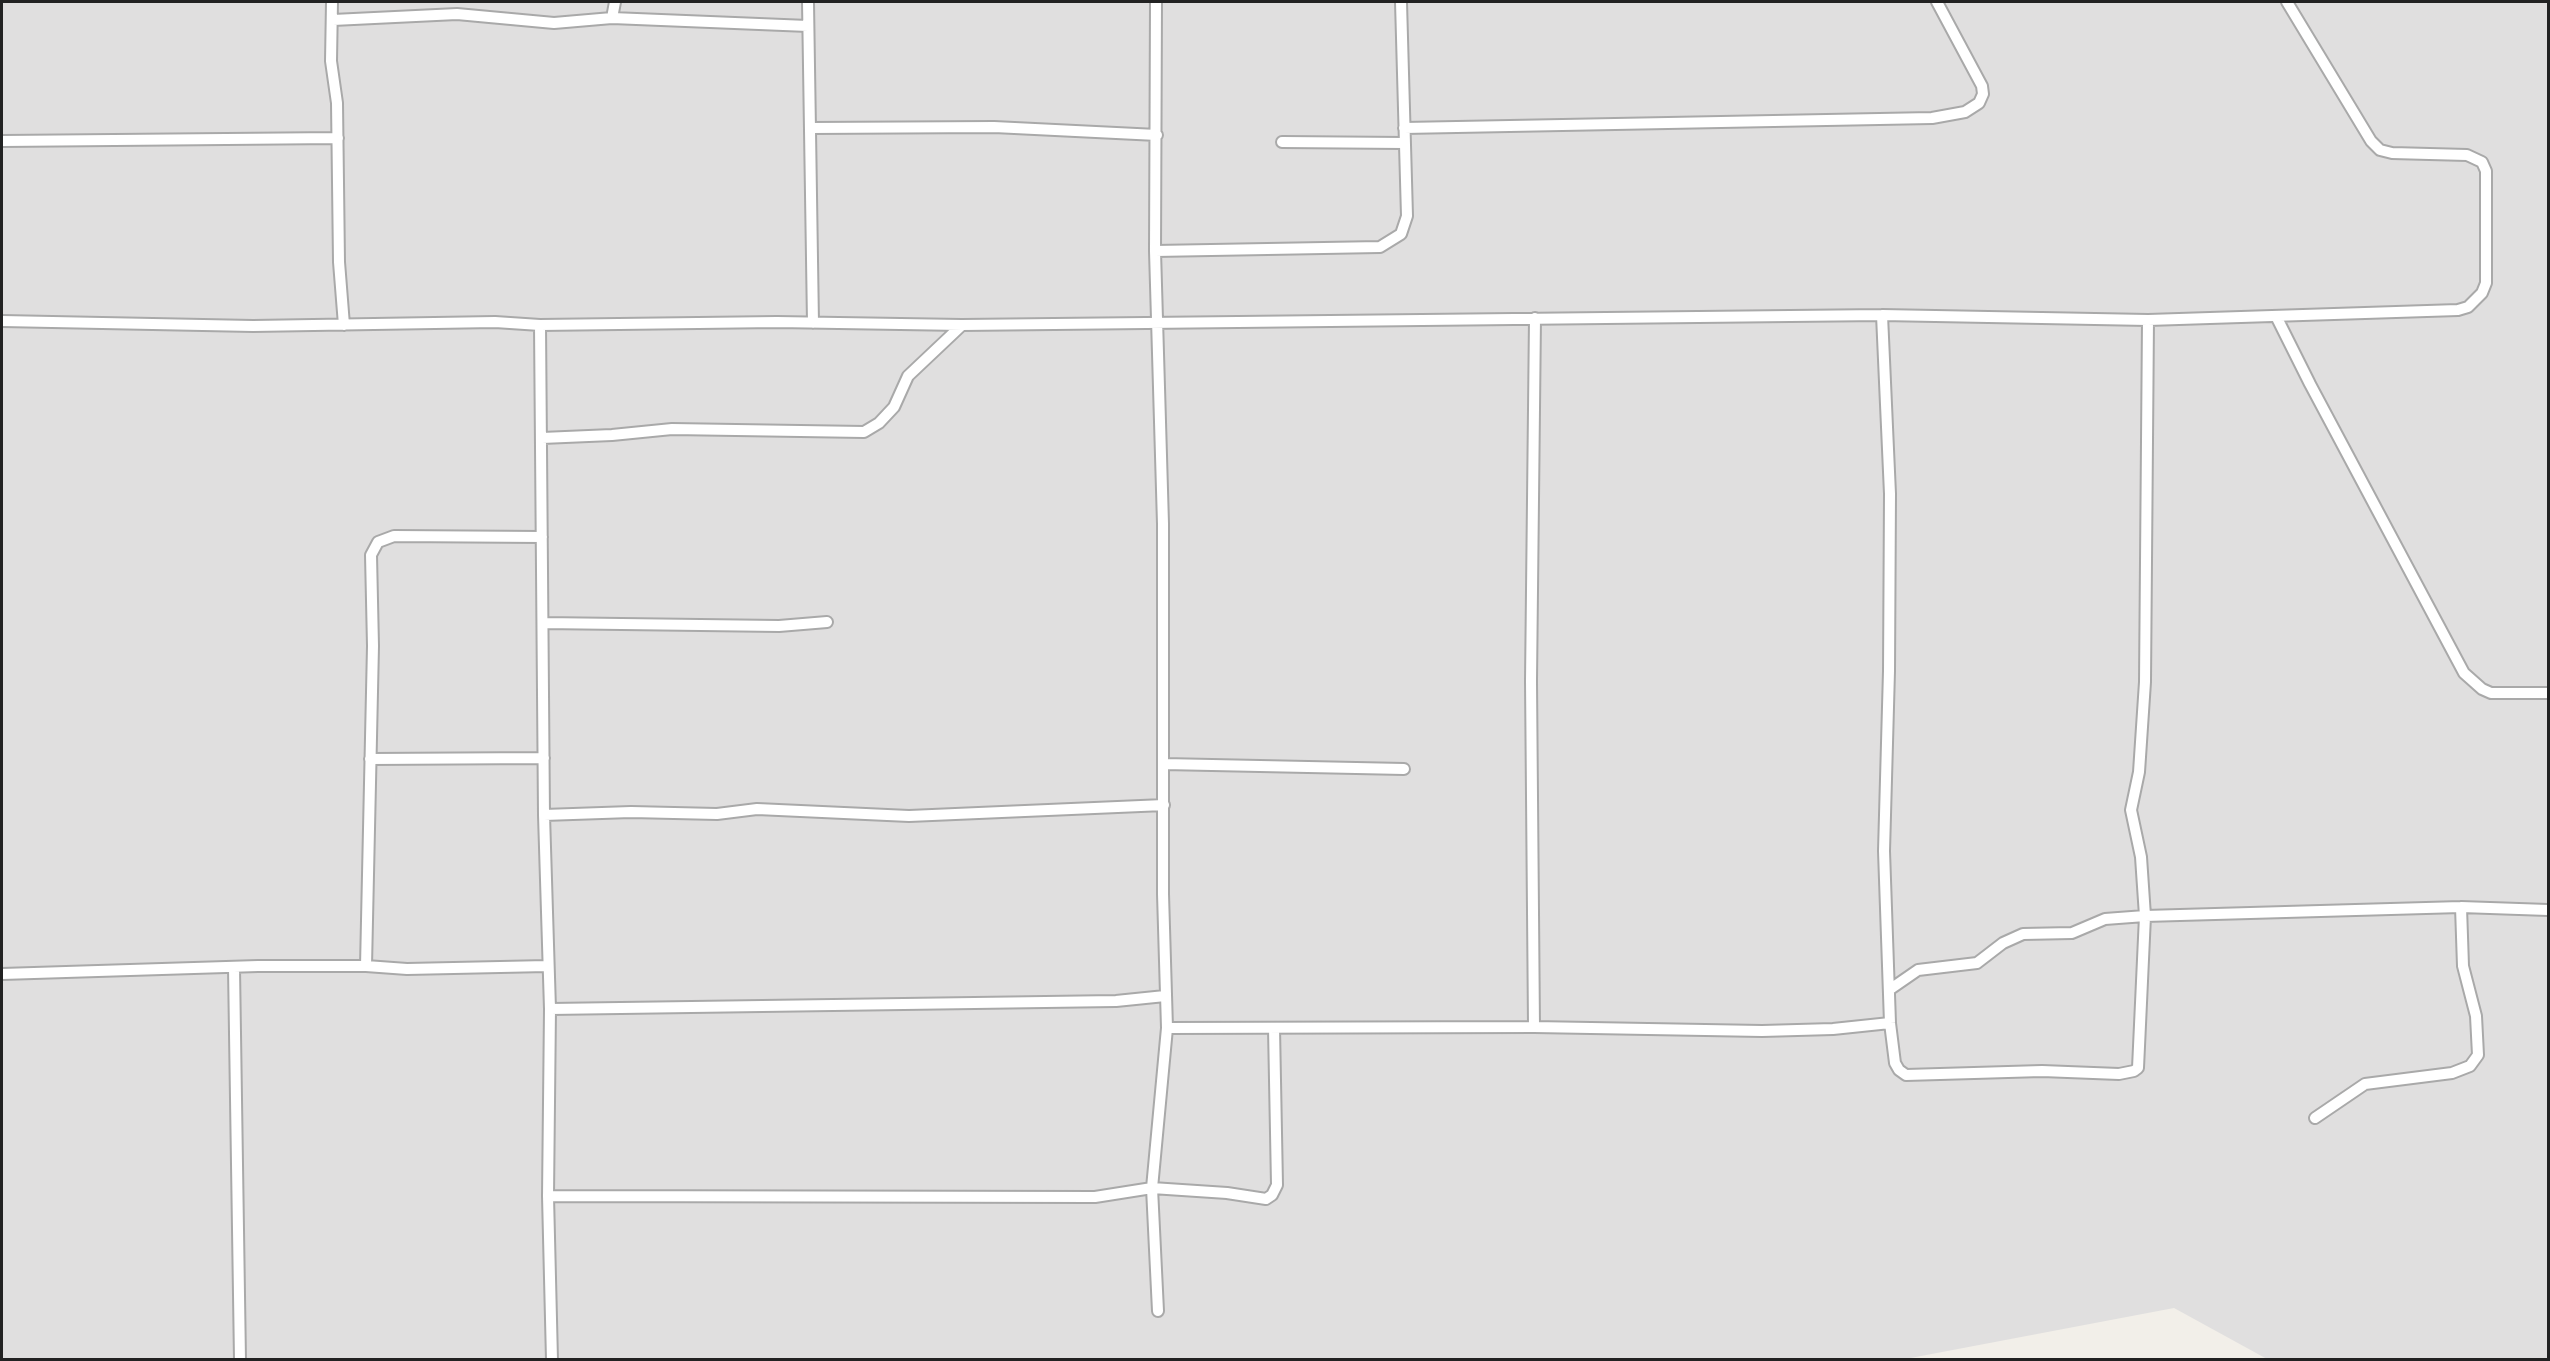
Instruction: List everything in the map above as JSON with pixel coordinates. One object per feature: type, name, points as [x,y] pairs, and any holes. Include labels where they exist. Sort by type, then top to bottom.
[{"type":"street","points":[[332,2],[331,61],[337,103],[339,262],[344,326]]},
{"type":"street","points":[[612,18],[615,2]]},
{"type":"street","points":[[808,2],[813,323]]},
{"type":"street","points":[[1156,2],[1155,251],[1159,321],[1167,1028],[1152,1188],[1158,1311]]},
{"type":"street","points":[[1155,251],[1380,247],[1395,239],[1405,228],[1407,216],[1401,2]]},
{"type":"street","points":[[1404,128],[1932,118],[1965,112],[1979,102],[1983,94],[1982,86],[1937,2]]},
{"type":"street","points":[[2,321],[344,326],[495,322],[540,325],[813,323],[962,325],[1159,321],[1447,321],[1882,315],[2148,320],[2458,310],[2477,301],[2486,283],[2486,171],[2482,162],[2467,155],[2392,153],[2380,150],[2371,141],[2287,2]]},
{"type":"street","points":[[333,20],[457,15],[554,23],[612,18],[808,26]]},
{"type":"street","points":[[810,128],[1006,128],[1157,135]]},
{"type":"street","points":[[2,141],[338,138]]},
{"type":"street","points":[[1282,142],[1404,143]]},
{"type":"street","points":[[1882,315],[1890,494],[1889,671],[1884,850],[1890,1023],[1895,1063],[1906,1075],[2042,1071],[2119,1074],[2134,1071],[2139,1061],[2145,916],[2141,857],[2130,810],[2140,763],[2145,682],[2148,320]]},
{"type":"street","points":[[2276,316],[2464,674],[2482,689],[2491,693],[2548,693]]},
{"type":"street","points":[[1534,1027],[1531,776],[1535,318]]},
{"type":"street","points":[[540,325],[544,815],[550,1009],[548,1196],[552,1359]]},
{"type":"street","points":[[542,438],[612,435],[672,429],[864,432],[879,423],[894,407],[908,376],[962,325]]},
{"type":"street","points":[[366,966],[373,646],[371,555],[378,542],[394,536],[542,537]]},
{"type":"street","points":[[543,623],[778,626],[827,622]]},
{"type":"street","points":[[370,759],[544,758]]},
{"type":"street","points":[[1164,764],[1404,769]]},
{"type":"street","points":[[544,815],[631,812],[717,814],[757,810],[909,816],[1164,805]]},
{"type":"street","points":[[1889,990],[1918,970],[1977,963],[2011,939],[2023,934],[2072,933],[2105,919],[2461,907],[2548,910]]},
{"type":"street","points":[[2315,1118],[2365,1084],[2452,1073],[2470,1066],[2478,1055],[2476,1016],[2463,966],[2461,907]]},
{"type":"street","points":[[2,974],[366,966],[407,969],[547,966]]},
{"type":"street","points":[[234,968],[240,1359]]},
{"type":"street","points":[[550,1009],[1116,1001],[1165,996]]},
{"type":"street","points":[[1167,1028],[1534,1027],[1762,1031],[1833,1029],[1890,1023]]},
{"type":"street","points":[[548,1196],[1095,1197],[1152,1188],[1227,1192],[1266,1199],[1272,1195],[1277,1185],[1274,1028]]},
{"type":"shaded area","points":[[2,2],[2548,2],[2548,1359],[2267,1359],[2174,1308],[1900,1360],[2,1360]]}]
